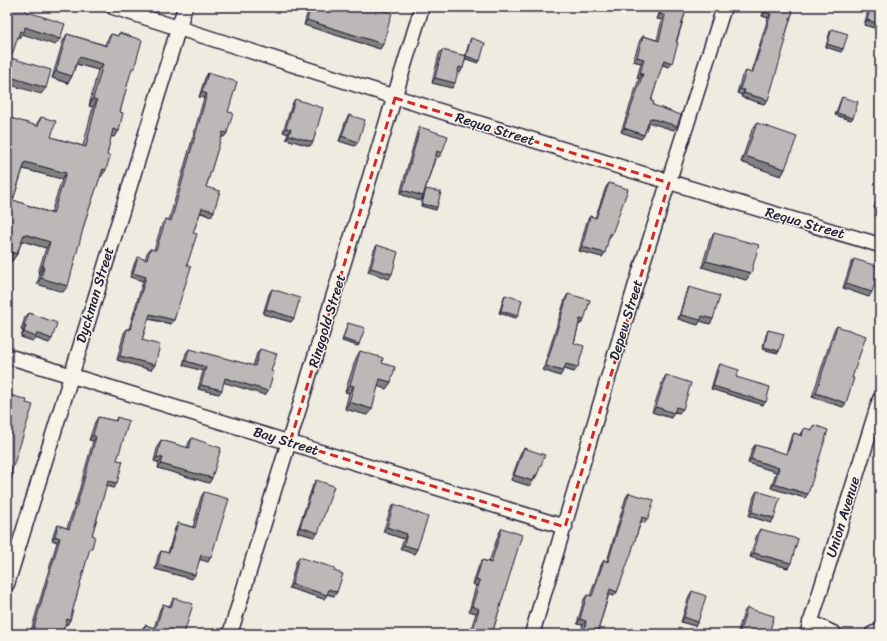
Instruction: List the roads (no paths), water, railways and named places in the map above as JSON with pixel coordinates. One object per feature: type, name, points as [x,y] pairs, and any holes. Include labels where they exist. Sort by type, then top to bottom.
[{"type":"street","name":"Requa Street","points":[[113,7],[395,98],[669,183],[880,245]]},
{"type":"street","name":"Dyckman Street","points":[[7,584],[70,375],[185,7]]},
{"type":"street","name":"Ringgold Street","points":[[230,634],[422,7]]},
{"type":"street","name":"Depew Street","points":[[532,634],[636,284],[724,7]]},
{"type":"street","name":"Bay Street","points":[[7,356],[565,527]]},
{"type":"street","name":"Union Avenue","points":[[809,628],[880,399]]},
{"type":"street","points":[[809,628],[835,634]]},
{"type":"street","points":[[872,634],[880,632]]}]
